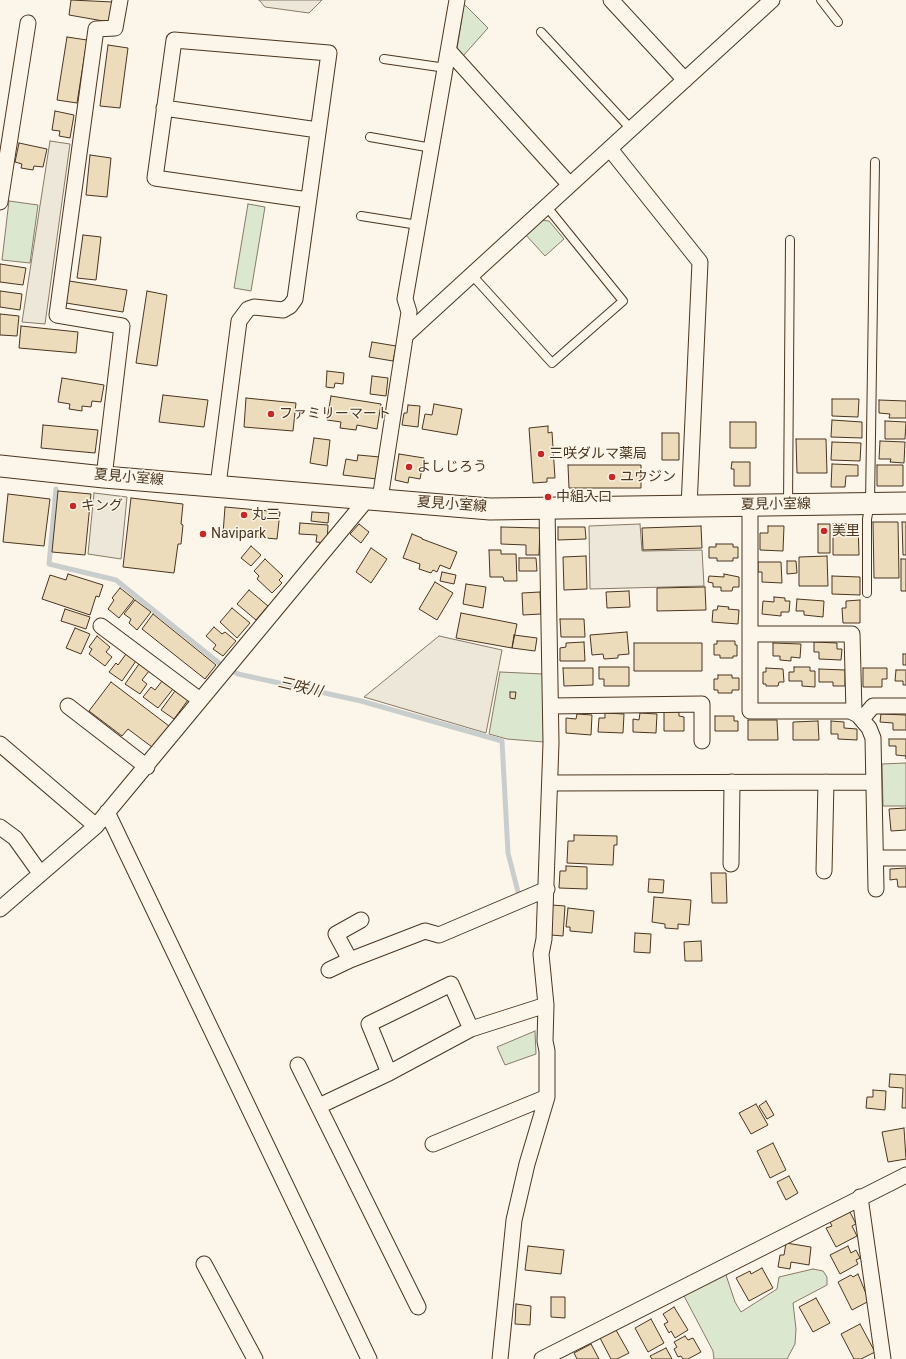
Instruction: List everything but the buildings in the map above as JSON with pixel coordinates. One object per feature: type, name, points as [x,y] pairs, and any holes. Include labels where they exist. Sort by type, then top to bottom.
[{"type":"main road","name":"夏見小室線","points":[[0,466],[104,477],[218,485],[490,509],[906,503]]},
{"type":"street","points":[[104,477],[122,326],[57,315],[96,29],[115,28],[120,0]]},
{"type":"street","points":[[0,909],[96,826],[200,700],[374,499],[406,335],[409,312],[405,300],[457,0]]},
{"type":"street","points":[[610,0],[685,80]]},
{"type":"street","points":[[406,335],[471,274],[632,130],[772,0]]},
{"type":"street","points":[[0,202],[28,23]]},
{"type":"street","points":[[218,485],[239,321],[248,309],[254,307],[274,311],[283,310],[290,306],[295,299],[329,53],[174,40],[155,178],[308,200]]},
{"type":"street","points":[[449,51],[570,185]]},
{"type":"street","points":[[164,108],[318,130]]},
{"type":"street","points":[[610,149],[700,262],[689,506]]},
{"type":"street","points":[[750,505],[750,711],[845,710],[858,716]]},
{"type":"street","points":[[500,1359],[514,1220],[527,1164],[547,1097],[547,1051],[545,1041],[546,1004],[542,954],[544,939],[550,783],[551,706],[547,508]]},
{"type":"street","points":[[101,626],[200,700]]},
{"type":"street","points":[[750,634],[852,634],[858,716],[873,738],[876,889]]},
{"type":"street","points":[[551,706],[702,704],[702,741]]},
{"type":"street","points":[[68,706],[146,767]]},
{"type":"street","points":[[858,716],[873,706],[906,706]]},
{"type":"street","points":[[0,744],[96,826]]},
{"type":"street","points":[[732,782],[732,864]]},
{"type":"street","points":[[824,871],[826,782]]},
{"type":"street","points":[[550,783],[874,782]]},
{"type":"street","points":[[107,812],[369,1359]]},
{"type":"street","points":[[0,827],[15,838],[40,873]]},
{"type":"street","points":[[876,858],[906,858]]},
{"type":"street","points":[[330,970],[350,960],[425,931],[439,935],[546,889]]},
{"type":"street","points":[[350,960],[336,934],[361,920]]},
{"type":"street","points":[[389,1073],[369,1024],[452,984],[471,1029]]},
{"type":"street","points":[[319,1106],[389,1073],[471,1029],[546,1004]]},
{"type":"street","points":[[298,1065],[418,1307]]},
{"type":"street","points":[[433,1144],[547,1097]]},
{"type":"street","points":[[542,1359],[906,1175]]},
{"type":"street","points":[[860,1197],[884,1359]]},
{"type":"street","points":[[204,1264],[255,1359]]},
{"type":"lane","points":[[821,0],[838,22]]},
{"type":"lane","points":[[541,32],[632,130]]},
{"type":"lane","points":[[384,59],[446,68]]},
{"type":"lane","points":[[370,137],[432,148]]},
{"type":"lane","points":[[867,593],[867,519],[870,503],[875,162]]},
{"type":"lane","points":[[471,274],[552,363],[623,301],[547,207]]},
{"type":"lane","points":[[361,216],[418,225]]},
{"type":"lane","points":[[788,505],[790,240]]},
{"type":"green space","points":[[464,4],[488,28],[463,56],[457,49]]},
{"type":"green space","points":[[9,201],[38,205],[30,263],[2,260]]},
{"type":"green space","points":[[248,204],[265,207],[251,291],[234,288]]},
{"type":"green space","points":[[541,220],[549,221],[564,239],[545,256],[525,234]]},
{"type":"green space","points":[[500,672],[543,674],[544,742],[507,739],[489,734]]},
{"type":"green space","points":[[906,763],[906,806],[883,806],[882,764]]},
{"type":"green space","points":[[535,1031],[536,1054],[505,1065],[497,1047]]},
{"type":"green space","points":[[813,1269],[823,1271],[827,1277],[827,1285],[793,1303],[796,1329],[795,1344],[787,1359],[714,1359],[713,1351],[683,1294],[725,1272],[735,1302],[741,1312],[777,1289],[779,1277]]},
{"type":"shaded area","points":[[259,0],[322,0],[309,13],[265,7]]},
{"type":"shaded area","points":[[50,141],[70,144],[45,324],[22,322]]},
{"type":"shaded area","points":[[94,493],[127,497],[121,559],[88,554]]},
{"type":"shaded area","points":[[640,524],[642,551],[702,550],[704,586],[590,589],[589,526]]},
{"type":"shaded area","points":[[439,636],[502,650],[486,733],[364,697]]},
{"type":"waterway","name":"三咲川","points":[[56,489],[49,564],[116,580],[219,663],[238,674],[361,701],[502,741],[508,853],[518,892]]},
{"type":"place","name":"ファミリーマート","points":[[271,414]]},
{"type":"place","name":"三咲ダルマ薬局","points":[[541,454]]},
{"type":"place","name":"よしじろう","points":[[409,467]]},
{"type":"place","name":"ユウジン","points":[[612,477]]},
{"type":"place","name":"中組入口","points":[[548,497]]},
{"type":"place","name":"キング","points":[[73,506]]},
{"type":"place","name":"丸三","points":[[244,515]]},
{"type":"place","name":"美里","points":[[824,531]]},
{"type":"place","name":"Navipark","points":[[203,534]]}]
